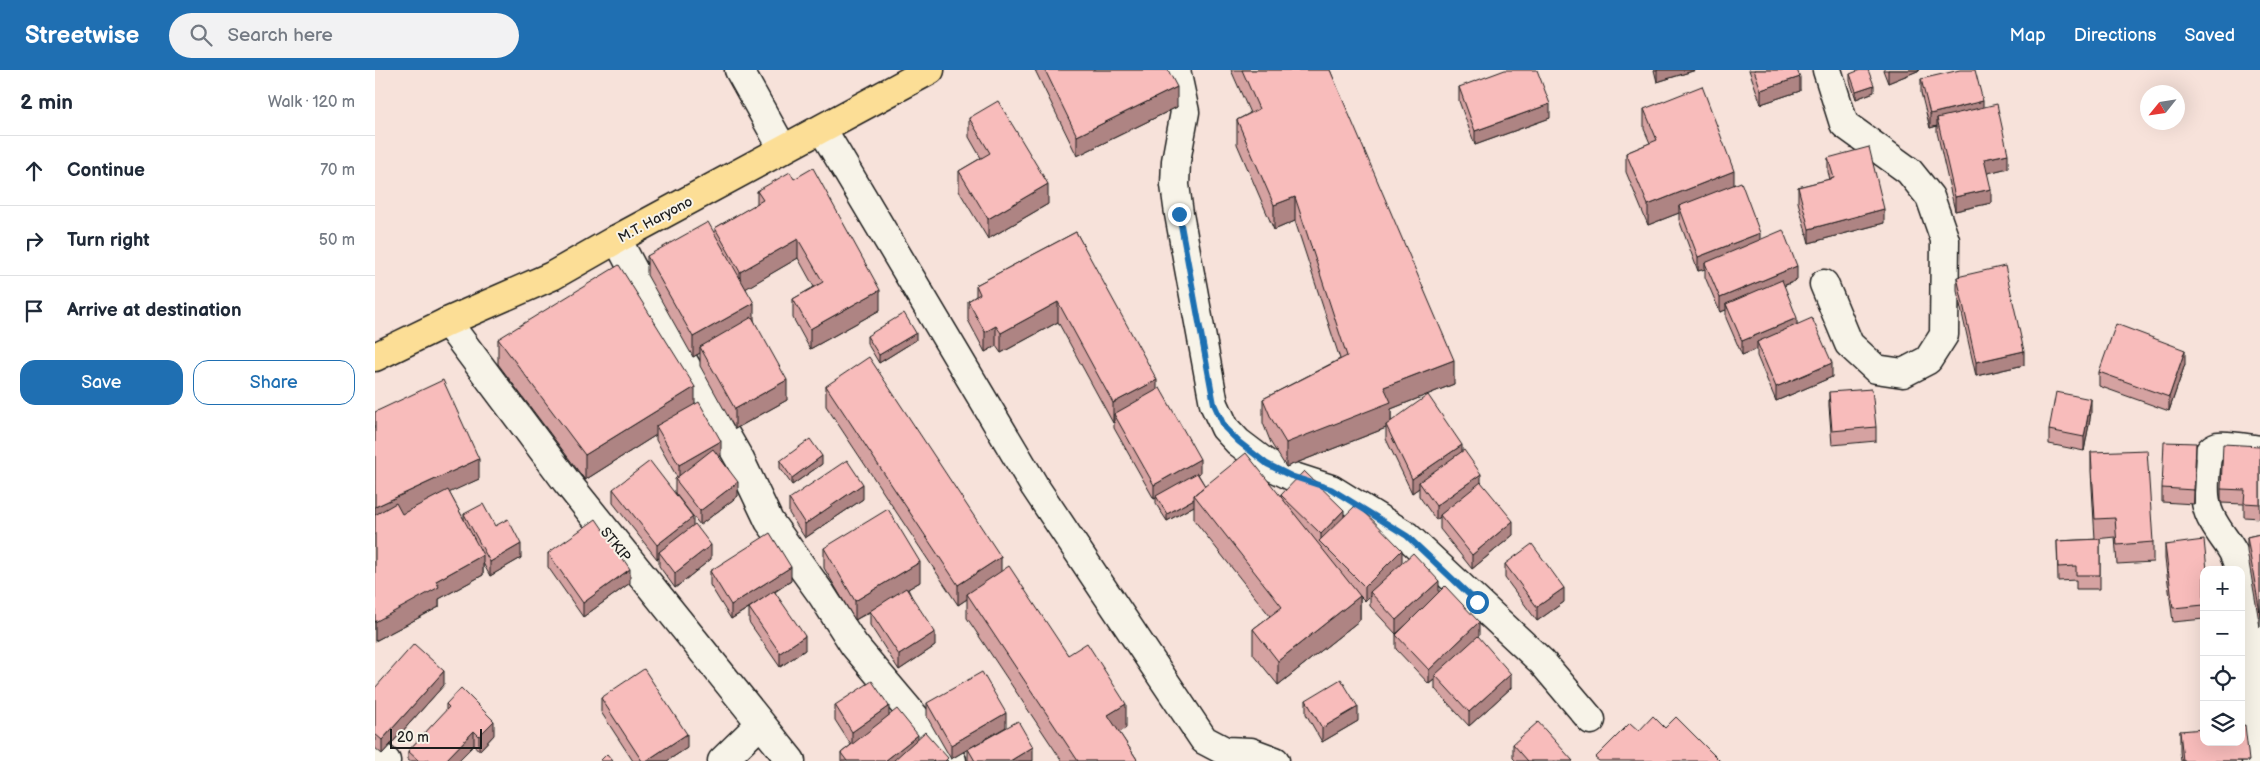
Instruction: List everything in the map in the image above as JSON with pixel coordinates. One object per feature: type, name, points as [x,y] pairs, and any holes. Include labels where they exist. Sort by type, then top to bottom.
[{"type":"highway","name":"M.T. Haryono","points":[[375,357],[447,322],[553,276],[617,239],[929,70]]},
{"type":"street","points":[[739,70],[783,149]]},
{"type":"street","points":[[1175,70],[1185,112],[1176,161],[1175,185],[1179,214],[1214,404],[1225,428],[1239,442],[1267,464],[1291,476],[1331,489],[1407,536],[1542,662],[1591,720]]},
{"type":"street","points":[[1824,284],[1849,344],[1877,369],[1903,374],[1928,360],[1944,335],[1945,240],[1930,197],[1909,171],[1845,124],[1827,70]]},
{"type":"street","points":[[822,129],[1035,487],[1204,740],[1225,752],[1251,752],[1275,761]]},
{"type":"street","points":[[617,239],[659,319],[740,460],[769,521],[822,595],[854,645],[952,761]]},
{"type":"street","name":"STKIP","points":[[447,322],[566,481],[791,761]]},
{"type":"street","points":[[2238,566],[2229,543],[2214,524],[2209,513],[2204,495],[2206,460],[2210,451],[2218,446],[2260,450]]},
{"type":"street","points":[[2245,608],[2254,663],[2257,717],[2256,761]]},
{"type":"street","points":[[722,761],[760,724]]},
{"type":"street","points":[[375,752],[386,761]]},
{"type":"building","points":[[1045,70],[1168,70],[1177,87],[1077,136]]},
{"type":"building","points":[[1242,70],[1330,70],[1454,360],[1384,387],[1391,402],[1286,443],[1271,418],[1263,399],[1347,356],[1295,197],[1274,205],[1237,120],[1259,109]]},
{"type":"building","points":[[1505,70],[1537,70],[1550,104],[1475,131],[1459,87]]},
{"type":"building","points":[[1754,70],[1797,70],[1800,77],[1761,90]]},
{"type":"building","points":[[1860,70],[1868,70],[1874,85],[1856,91],[1850,74]]},
{"type":"building","points":[[1960,70],[1975,70],[1983,101],[1930,114],[1921,79]]},
{"type":"building","points":[[1702,86],[1734,171],[1648,205],[1626,153],[1657,140],[1644,109]]},
{"type":"building","points":[[998,101],[1048,184],[988,219],[959,171],[990,153],[969,118]]},
{"type":"building","points":[[1997,104],[2008,154],[1984,159],[1991,189],[1955,197],[1937,118]]},
{"type":"building","points":[[1869,147],[1884,209],[1809,229],[1798,187],[1834,178],[1828,158]]},
{"type":"building","points":[[813,168],[880,290],[810,329],[793,299],[823,282],[798,239],[740,272],[715,228],[763,200],[757,191],[790,172],[794,179]]},
{"type":"building","points":[[1741,182],[1760,233],[1698,257],[1679,206]]},
{"type":"building","points":[[708,222],[754,303],[693,337],[647,256]]},
{"type":"building","points":[[1783,230],[1797,266],[1720,298],[1705,263]]},
{"type":"building","points":[[1076,232],[1157,380],[1113,403],[1058,302],[1001,333],[996,326],[985,332],[968,301],[980,294],[976,285]]},
{"type":"building","points":[[619,265],[695,387],[585,455],[498,339]]},
{"type":"building","points":[[2005,266],[2024,351],[1976,362],[1957,277]]},
{"type":"building","points":[[1782,280],[1797,318],[1742,341],[1726,304]]},
{"type":"building","points":[[904,313],[916,333],[879,355],[867,336]]},
{"type":"building","points":[[752,317],[787,380],[735,409],[700,347]]},
{"type":"building","points":[[1812,318],[1832,363],[1776,387],[1757,342]]},
{"type":"building","points":[[2116,324],[2185,350],[2169,397],[2099,372]]},
{"type":"building","points":[[869,357],[1001,557],[958,585],[826,386]]},
{"type":"building","points":[[443,380],[479,459],[375,507],[375,412]]},
{"type":"building","points":[[1160,388],[1200,459],[1154,485],[1114,414]]},
{"type":"building","points":[[1872,389],[1876,427],[1832,431],[1829,392]]},
{"type":"building","points":[[2056,392],[2091,399],[2084,437],[2049,430]]},
{"type":"building","points":[[1428,395],[1462,445],[1412,479],[1386,425]]},
{"type":"building","points":[[699,402],[721,441],[679,465],[656,426]]},
{"type":"building","points":[[810,439],[822,456],[792,478],[780,461]]},
{"type":"building","points":[[2164,442],[2196,443],[2194,490],[2162,488]]},
{"type":"building","points":[[2223,444],[2260,446],[2260,504],[2244,503],[2245,490],[2221,489]]},
{"type":"building","points":[[713,449],[738,482],[700,511],[675,479]]},
{"type":"building","points":[[1464,450],[1481,474],[1436,506],[1419,482]]},
{"type":"building","points":[[2147,450],[2153,542],[2117,545],[2115,518],[2095,519],[2091,452]]},
{"type":"building","points":[[1246,453],[1360,596],[1278,661],[1253,629],[1282,607],[1194,495]]},
{"type":"building","points":[[847,460],[863,484],[805,524],[789,499]]},
{"type":"building","points":[[650,461],[693,517],[657,545],[613,489]]},
{"type":"building","points":[[1304,471],[1344,510],[1321,534],[1281,495]]},
{"type":"building","points":[[1197,473],[1205,486],[1194,495],[1194,499],[1167,514],[1156,496]]},
{"type":"building","points":[[1481,482],[1513,521],[1472,555],[1440,515]]},
{"type":"building","points":[[448,490],[483,555],[436,581],[439,587],[375,622],[375,515],[396,503],[402,514]]},
{"type":"building","points":[[483,504],[495,526],[508,519],[521,544],[490,562],[464,514]]},
{"type":"building","points":[[1357,504],[1402,550],[1365,587],[1319,541]]},
{"type":"building","points":[[888,509],[920,562],[855,601],[824,548]]},
{"type":"building","points":[[596,519],[630,569],[583,603],[548,553]]},
{"type":"building","points":[[695,524],[711,545],[675,573],[659,552]]},
{"type":"building","points":[[770,533],[791,567],[731,605],[710,571]]},
{"type":"building","points":[[2260,534],[2260,613],[2247,537]]},
{"type":"building","points":[[2100,539],[2100,575],[2076,575],[2076,566],[2058,567],[2057,541]]},
{"type":"building","points":[[2204,540],[2207,566],[2200,566],[2200,605],[2173,608],[2165,545]]},
{"type":"building","points":[[1532,544],[1564,588],[1537,607],[1505,564]]},
{"type":"building","points":[[1413,553],[1439,581],[1396,620],[1370,592]]},
{"type":"building","points":[[1009,566],[1068,655],[1087,643],[1126,704],[1108,715],[1138,761],[1078,761],[967,594]]},
{"type":"building","points":[[1445,586],[1479,622],[1429,670],[1396,635]]},
{"type":"building","points":[[906,588],[935,632],[899,655],[870,611]]},
{"type":"building","points":[[774,591],[805,636],[780,653],[749,608]]},
{"type":"building","points":[[1478,636],[1511,674],[1469,712],[1435,675]]},
{"type":"building","points":[[414,644],[444,671],[382,740],[375,734],[375,688]]},
{"type":"building","points":[[644,669],[687,734],[646,761],[642,761],[601,698]]},
{"type":"building","points":[[982,672],[1006,713],[951,745],[927,703]]},
{"type":"building","points":[[1341,679],[1358,707],[1322,728],[1306,700]]},
{"type":"building","points":[[872,681],[889,706],[852,732],[835,705]]},
{"type":"building","points":[[461,688],[494,721],[479,736],[474,731],[445,761],[431,761],[428,759],[426,761],[419,761],[408,751],[449,707],[446,704]]},
{"type":"building","points":[[897,709],[918,735],[885,761],[847,761],[841,753]]},
{"type":"building","points":[[1653,716],[1665,728],[1676,717],[1720,761],[1599,761],[1595,758],[1630,723],[1639,731]]},
{"type":"building","points":[[1018,721],[1033,747],[1010,761],[975,761],[968,749]]},
{"type":"building","points":[[1538,722],[1573,761],[1528,761],[1513,744]]},
{"type":"building","points":[[2245,725],[2249,761],[2183,761],[2180,731],[2200,729],[2200,746],[2245,746]]},
{"type":"building","points":[[925,732],[948,758],[945,761],[893,761]]},
{"type":"building","points":[[607,754],[613,761],[600,761]]},
{"type":"route","points":[[1179,214],[1214,404],[1225,428],[1239,442],[1267,464],[1291,476],[1331,489],[1407,536],[1477,602]]}]
